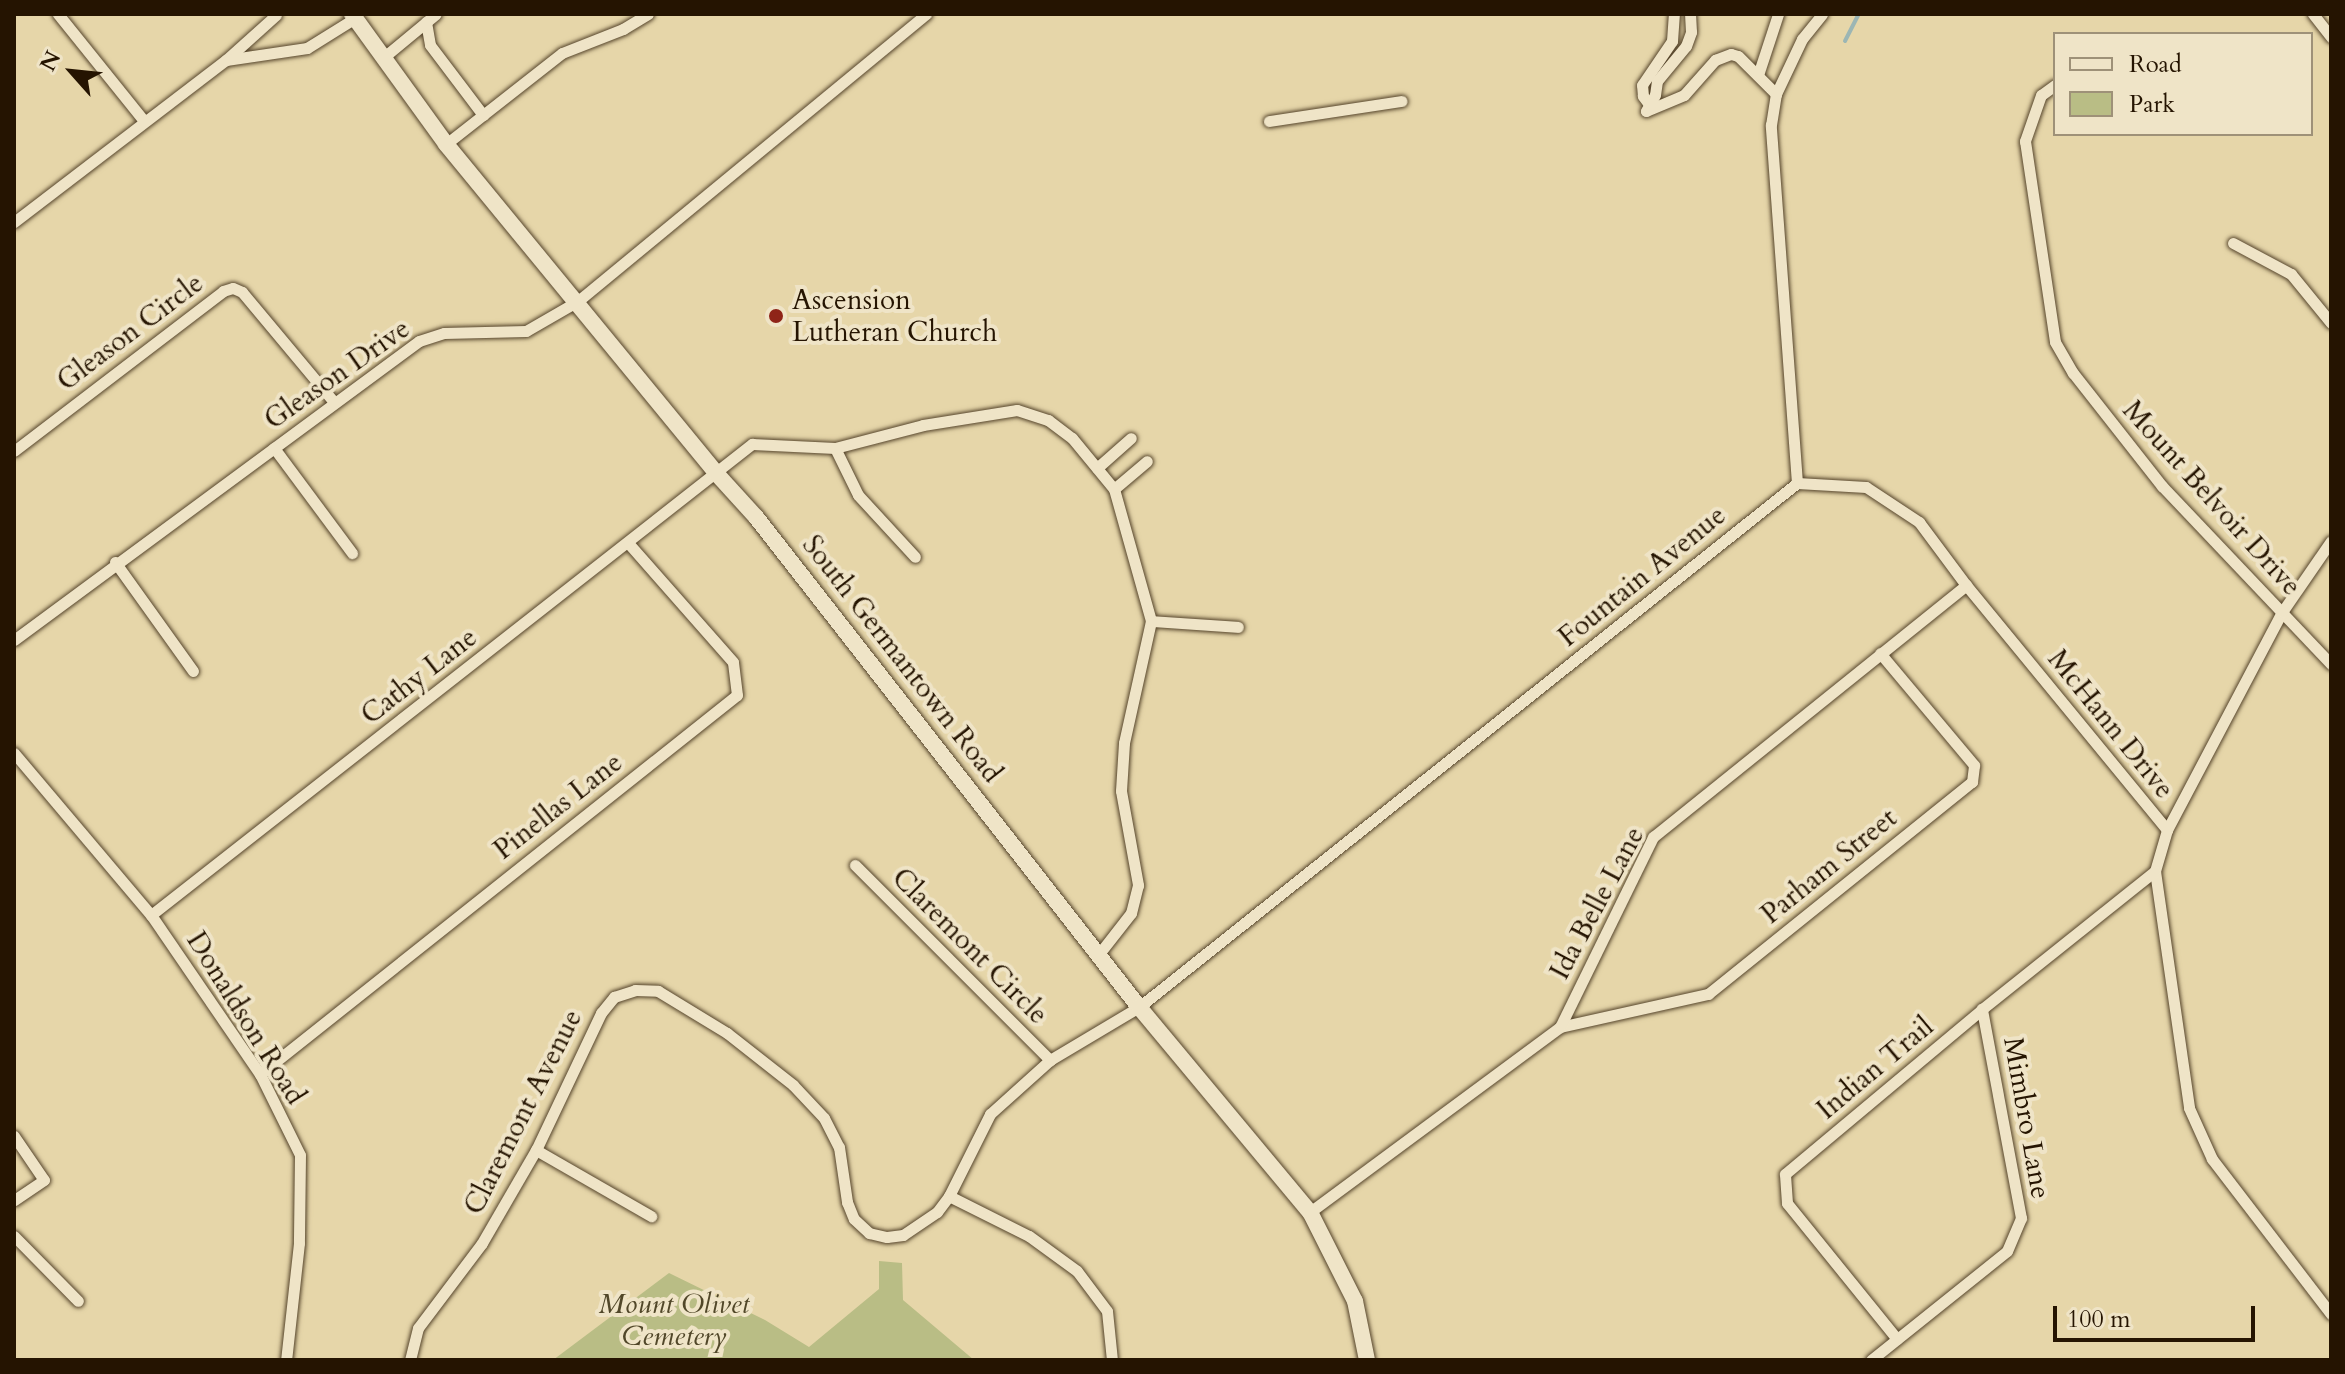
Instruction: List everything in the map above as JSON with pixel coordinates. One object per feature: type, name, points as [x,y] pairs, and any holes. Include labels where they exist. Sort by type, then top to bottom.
[{"type":"main road","name":"South Germantown Road","points":[[353,16],[446,144],[578,301],[716,473],[756,517],[1139,1007],[1310,1212],[1355,1301],[1367,1360]]},
{"type":"street","points":[[58,14],[144,121]]},
{"type":"street","points":[[446,144],[562,53],[623,29],[648,14]]},
{"type":"street","name":"Gleason Drive","points":[[14,640],[333,401],[419,341],[444,333],[526,331],[578,301],[926,14]]},
{"type":"street","points":[[1648,103],[1643,96],[1642,85],[1672,41],[1674,14]]},
{"type":"street","points":[[1690,14],[1691,32],[1686,46],[1657,81],[1655,95],[1646,111],[1684,95],[1722,56],[1738,56],[1776,94]]},
{"type":"street","points":[[1758,75],[1778,14]]},
{"type":"street","points":[[1797,483],[1771,125],[1776,94],[1802,39],[1822,14]]},
{"type":"street","points":[[2313,14],[2331,37]]},
{"type":"street","points":[[14,222],[226,60],[276,15]]},
{"type":"street","points":[[226,60],[307,48],[353,16]]},
{"type":"street","points":[[431,18],[430,45],[483,115]]},
{"type":"street","points":[[384,57],[431,18]]},
{"type":"street","name":"Mount Belvoir Drive","points":[[2053,86],[2041,95],[2025,141],[2055,342],[2073,373],[2162,486],[2331,664]]},
{"type":"street","points":[[1269,121],[1401,101]]},
{"type":"street","points":[[2233,243],[2291,274],[2331,323]]},
{"type":"street","name":"Gleason Circle","points":[[14,451],[223,291],[233,288],[242,292],[333,401]]},
{"type":"street","name":"Cathy Lane","points":[[151,915],[629,544],[752,444],[835,448],[923,425],[1017,410],[1048,420],[1072,438],[1114,489]]},
{"type":"street","points":[[1097,468],[1131,438]]},
{"type":"street","points":[[274,448],[352,553]]},
{"type":"street","points":[[835,448],[858,495],[915,557]]},
{"type":"street","points":[[1099,954],[1131,913],[1138,885],[1121,791],[1124,743],[1151,621],[1114,489],[1147,461]]},
{"type":"street","name":"McHann Drive","points":[[1797,483],[1866,487],[1919,522],[1966,585],[2167,830],[2155,871],[2189,1108],[2212,1159],[2331,1314]]},
{"type":"street","name":"Fountain Avenue","points":[[1139,1007],[1797,483]]},
{"type":"street","points":[[2167,830],[2282,612],[2331,541]]},
{"type":"street","name":"Pinellas Lane","points":[[260,1074],[737,695],[733,662],[629,544]]},
{"type":"street","points":[[115,562],[193,671]]},
{"type":"street","name":"Ida Belle Lane","points":[[1310,1212],[1560,1027],[1653,837],[1966,585]]},
{"type":"street","points":[[1151,621],[1238,627]]},
{"type":"street","name":"Parham Street","points":[[1560,1027],[1708,994],[1972,782],[1974,765],[1880,653]]},
{"type":"street","name":"Donaldson Road","points":[[14,753],[151,915],[260,1074],[300,1155],[299,1243],[286,1360]]},
{"type":"street","name":"Claremont Circle","points":[[855,865],[1050,1060]]},
{"type":"street","name":"Indian Trail","points":[[1897,1339],[1787,1203],[1785,1174],[1982,1009],[2155,871]]},
{"type":"street","name":"Claremont Avenue","points":[[410,1360],[418,1328],[482,1243],[536,1150],[601,1013],[614,997],[635,990],[658,991],[727,1033],[793,1085],[824,1118],[839,1147],[847,1202],[854,1219],[869,1233],[887,1237],[903,1235],[937,1212],[949,1196],[990,1114],[1050,1060],[1139,1007]]},
{"type":"street","name":"Mimbro Lane","points":[[1871,1360],[2007,1251],[2021,1218],[1982,1009]]},
{"type":"street","points":[[14,1136],[44,1180],[14,1200]]},
{"type":"street","points":[[536,1150],[651,1216]]},
{"type":"street","points":[[949,1196],[1029,1236],[1077,1271],[1107,1311],[1112,1360]]},
{"type":"street","points":[[14,1236],[78,1301]]},
{"type":"green space","name":"Mount Olivet Cemetery","points":[[879,1261],[902,1263],[903,1300],[974,1360],[553,1360],[669,1273],[765,1320],[809,1347],[879,1289]]},
{"type":"waterway","points":[[1845,41],[1859,14]]},
{"type":"place","name":"Ascension Lutheran Church","points":[[776,316]]}]
